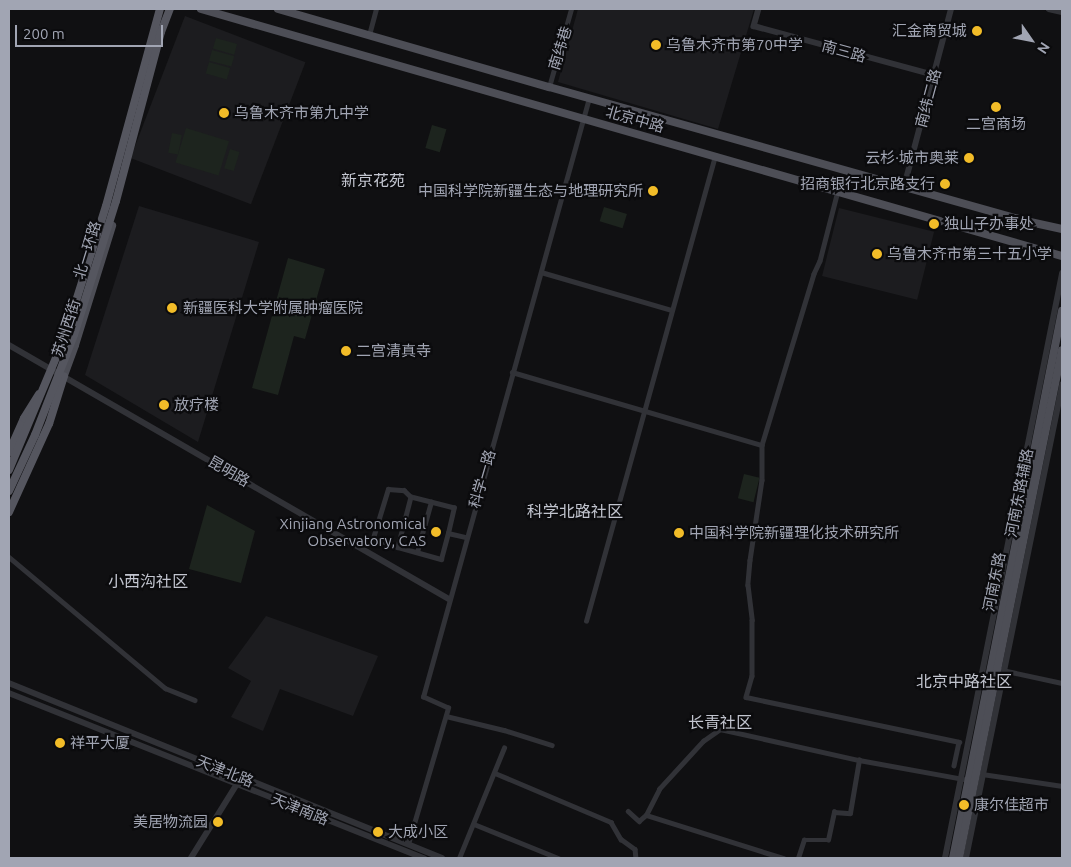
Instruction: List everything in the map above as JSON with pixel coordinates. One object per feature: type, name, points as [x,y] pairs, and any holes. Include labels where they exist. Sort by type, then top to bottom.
[{"type":"highway","name":"北一环路","points":[[9,470],[65,336],[106,206],[159,9]]},
{"type":"highway","name":"北一环路","points":[[9,491],[35,435],[74,335],[116,201],[161,32],[170,9]]},
{"type":"highway","points":[[9,452],[24,418],[53,371]]},
{"type":"highway","points":[[9,512],[49,424],[64,376]]},
{"type":"main road","name":"苏州西街","points":[[9,478],[53,371],[64,338],[159,9]]},
{"type":"main road","name":"苏州西街","points":[[9,505],[46,423],[64,376],[111,229],[170,9]]},
{"type":"main road","name":"北京中路","points":[[201,9],[1062,256]]},
{"type":"main road","name":"北京中路","points":[[278,9],[904,187],[1062,229]]},
{"type":"main road","name":"河南东路","points":[[959,858],[980,774],[997,669],[1062,311]]},
{"type":"main road","name":"河南东路","points":[[954,858],[965,780],[997,669],[1062,350]]},
{"type":"street","points":[[369,35],[376,9]]},
{"type":"street","name":"南纬巷","points":[[549,87],[571,9]]},
{"type":"street","name":"南三路","points":[[759,9],[754,26],[934,75]]},
{"type":"street","name":"南纬二路","points":[[904,187],[951,9]]},
{"type":"street","points":[[1049,9],[1062,12]]},
{"type":"street","name":"科学一路","points":[[446,716],[448,708],[423,697],[589,98]]},
{"type":"street","points":[[586,621],[715,156]]},
{"type":"street","points":[[838,191],[820,261],[814,274],[798,332],[762,445],[762,480],[748,585],[752,620],[752,676],[746,697],[959,742],[954,765]]},
{"type":"street","points":[[540,272],[672,310]]},
{"type":"street","name":"河南东路辅路","points":[[945,858],[965,780],[1062,274]]},
{"type":"street","name":"昆明路","points":[[9,345],[449,598]]},
{"type":"street","points":[[512,372],[762,445]]},
{"type":"street","name":"河南东路辅路","points":[[997,669],[1062,385]]},
{"type":"street","points":[[388,489],[404,490],[411,497],[454,508],[441,559],[398,547],[379,544],[373,538],[388,489]]},
{"type":"street","points":[[398,547],[411,497]]},
{"type":"street","points":[[417,552],[431,502]]},
{"type":"street","points":[[448,533],[466,537]]},
{"type":"street","points":[[9,557],[165,688],[195,700]]},
{"type":"street","points":[[997,669],[1062,683]]},
{"type":"street","name":"天津北路","points":[[9,683],[442,858]]},
{"type":"street","name":"天津南路","points":[[9,693],[418,857]]},
{"type":"street","points":[[408,844],[446,716],[504,730],[552,745]]},
{"type":"street","points":[[628,811],[639,821],[646,815],[659,789],[703,741],[720,729],[859,760],[965,780],[980,774],[1062,786]]},
{"type":"street","points":[[459,858],[504,748]]},
{"type":"street","points":[[798,858],[804,840],[828,840],[834,812],[850,813],[859,760]]},
{"type":"street","points":[[495,773],[611,822],[621,839],[635,849],[636,858]]},
{"type":"street","points":[[966,858],[980,774]]},
{"type":"street","points":[[191,858],[241,778]]},
{"type":"street","points":[[646,815],[783,858]]},
{"type":"street","points":[[344,826],[346,820]]},
{"type":"street","points":[[474,824],[558,858]]},
{"type":"shaded area","name":"乌鲁木齐市第70中学","points":[[578,9],[754,9],[718,129],[558,82]]},
{"type":"shaded area","name":"乌鲁木齐市第九中学","points":[[185,16],[305,62],[251,204],[131,158]]},
{"type":"shaded area","points":[[216,38],[237,44],[234,55],[213,49]]},
{"type":"shaded area","points":[[212,50],[234,56],[231,67],[209,61]]},
{"type":"shaded area","points":[[209,62],[230,68],[227,80],[206,74]]},
{"type":"shaded area","points":[[432,125],[446,129],[440,152],[425,148]]},
{"type":"shaded area","points":[[186,128],[229,141],[219,176],[175,162]]},
{"type":"shaded area","points":[[172,133],[182,135],[178,155],[168,153]]},
{"type":"shaded area","points":[[230,149],[240,152],[234,171],[224,168]]},
{"type":"shaded area","name":"新疆医科大学附属肿瘤医院","points":[[139,206],[259,242],[198,442],[85,375]]},
{"type":"shaded area","points":[[604,207],[627,214],[623,228],[600,221]]},
{"type":"shaded area","name":"乌鲁木齐市第三十五小学","points":[[839,208],[934,232],[917,300],[822,276]]},
{"type":"shaded area","points":[[288,258],[325,269],[305,339],[294,336],[278,395],[252,388]]},
{"type":"shaded area","points":[[744,474],[760,478],[753,502],[738,498]]},
{"type":"shaded area","points":[[207,505],[255,531],[241,583],[189,569]]},
{"type":"shaded area","points":[[266,616],[378,656],[353,716],[280,689],[263,731],[231,717],[251,681],[228,668]]},
{"type":"place","name":"汇金商贸城","points":[[977,31]]},
{"type":"place","name":"乌鲁木齐市第70中学","points":[[656,45]]},
{"type":"place","name":"二宫商场","points":[[996,107]]},
{"type":"place","name":"乌鲁木齐市第九中学","points":[[224,113]]},
{"type":"place","name":"云杉·城市奥莱","points":[[969,158]]},
{"type":"place","name":"招商银行北京路支行","points":[[945,184]]},
{"type":"place","name":"中国科学院新疆生态与地理研究所","points":[[653,191]]},
{"type":"place","name":"独山子办事处","points":[[934,224]]},
{"type":"place","name":"乌鲁木齐市第三十五小学","points":[[877,254]]},
{"type":"place","name":"新疆医科大学附属肿瘤医院","points":[[172,308]]},
{"type":"place","name":"二宫清真寺","points":[[346,351]]},
{"type":"place","name":"放疗楼","points":[[164,405]]},
{"type":"place","name":"Xinjiang Astronomical Observatory, CAS","points":[[436,532]]},
{"type":"place","name":"中国科学院新疆理化技术研究所","points":[[679,533]]},
{"type":"place","name":"祥平大厦","points":[[60,743]]},
{"type":"place","name":"康尔佳超市","points":[[964,805]]},
{"type":"place","name":"美居物流园","points":[[218,822]]},
{"type":"place","name":"大成小区","points":[[378,832]]},
{"type":"district","name":"新京花苑","points":[[373,180]]},
{"type":"district","name":"科学北路社区","points":[[575,511]]},
{"type":"district","name":"小西沟社区","points":[[148,581]]},
{"type":"district","name":"北京中路社区","points":[[964,681]]},
{"type":"district","name":"长青社区","points":[[720,722]]}]
